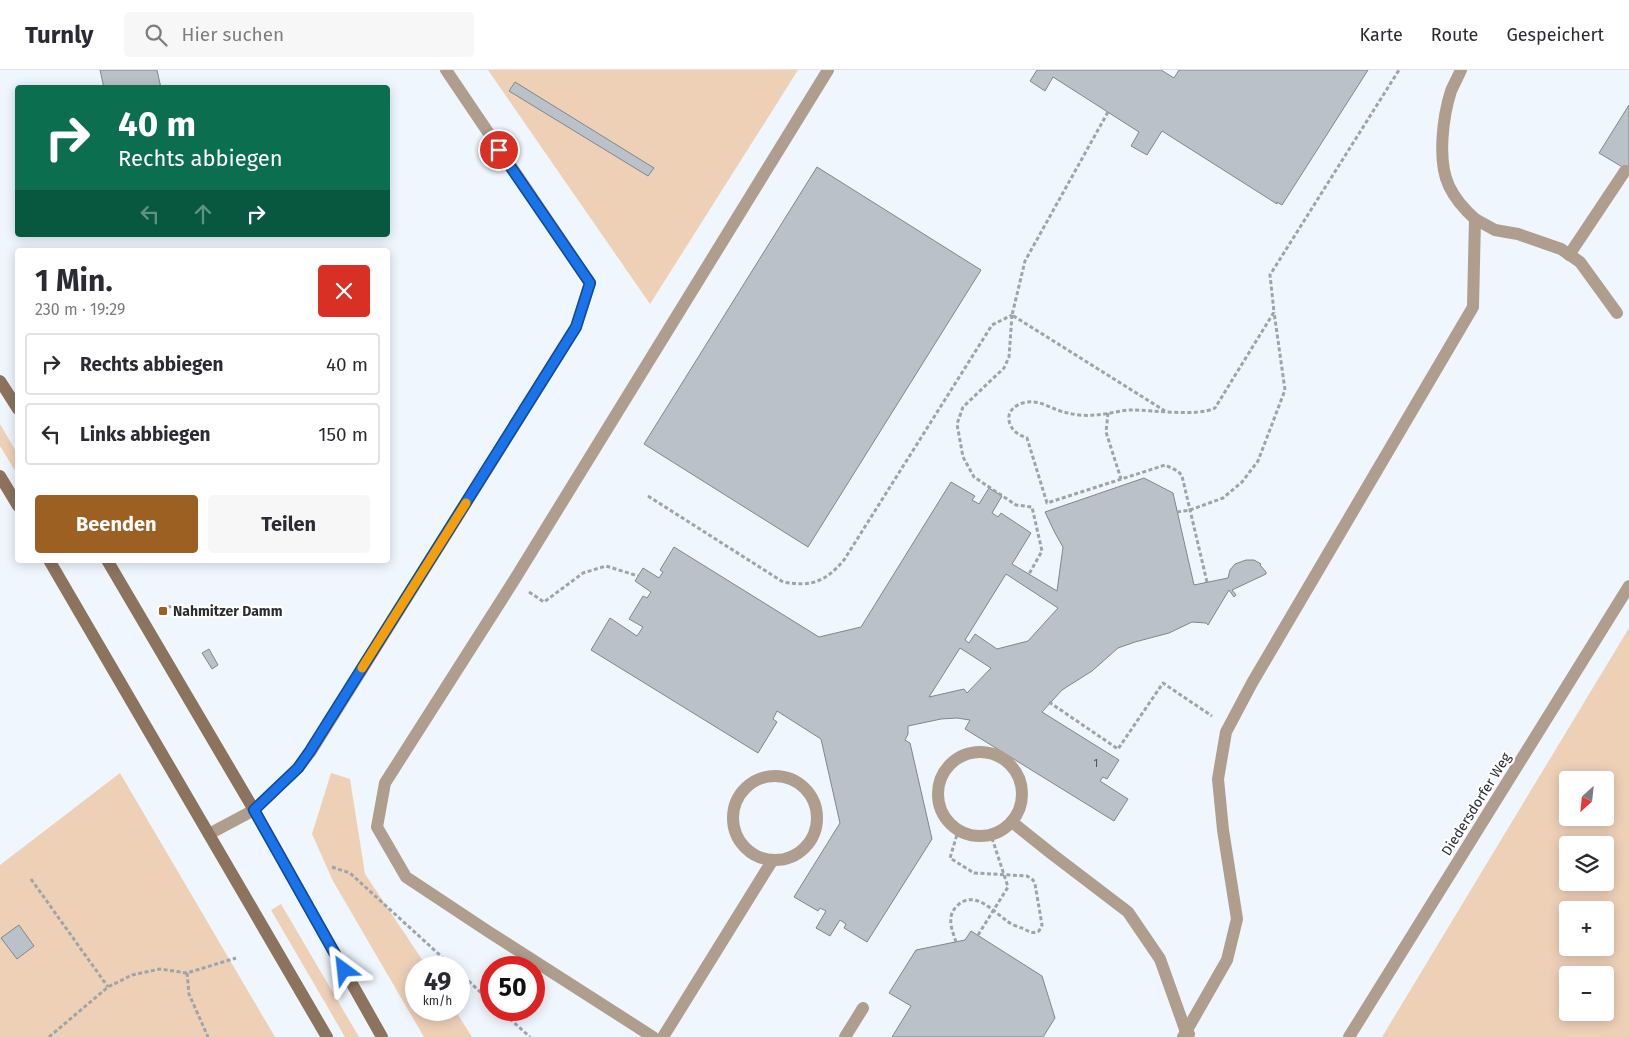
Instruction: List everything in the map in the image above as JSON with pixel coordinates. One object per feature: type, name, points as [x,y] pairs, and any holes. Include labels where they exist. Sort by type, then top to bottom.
[{"type":"main road","points":[[0,381],[15,404]]},
{"type":"main road","points":[[0,476],[15,501]]},
{"type":"main road","points":[[51,563],[327,1037]]},
{"type":"main road","points":[[109,563],[254,810],[382,1037]]},
{"type":"street","points":[[210,834],[254,810],[298,768],[310,751],[576,327],[590,283],[446,70]]},
{"type":"street","points":[[653,1037],[406,877],[377,827],[385,783],[513,582],[828,70]]},
{"type":"street","points":[[1462,70],[1452,90],[1445,120],[1442,154],[1443,170],[1448,185],[1459,204],[1474,219],[1495,230],[1518,234],[1561,249],[1580,262],[1617,313]]},
{"type":"street","points":[[1569,255],[1625,172]]},
{"type":"street","points":[[1187,1035],[1227,960],[1237,919],[1223,830],[1218,779],[1226,732],[1252,683],[1473,307],[1474,219]]},
{"type":"street","name":"Diedersdorfer Weg","points":[[1350,1037],[1629,586]]},
{"type":"street","points":[[984,751],[1008,762],[1022,784],[1020,810],[1012,822],[1001,831],[991,835],[972,836],[958,831],[947,821],[940,808],[937,794],[940,779],[948,766],[958,757],[970,752],[984,751]]},
{"type":"street","points":[[772,776],[786,777],[799,783],[809,793],[815,805],[817,819],[815,832],[808,845],[798,854],[786,860],[772,861],[758,858],[746,850],[737,839],[732,826],[732,811],[737,798],[746,786],[758,779],[772,776]]},
{"type":"street","points":[[1012,822],[1128,912],[1160,959],[1187,1035]]},
{"type":"street","points":[[663,1037],[772,861]]},
{"type":"street","points":[[845,1037],[863,1008]]},
{"type":"path","points":[[1177,512],[1190,510],[1224,498],[1242,482],[1258,461],[1285,390],[1270,275],[1398,70]]},
{"type":"path","points":[[1029,574],[1042,551],[1032,508],[1016,505],[974,477],[962,457],[957,424],[963,407],[1004,368],[1008,357],[1012,315],[1025,261],[1108,112]]},
{"type":"path","points":[[1207,582],[1182,476],[1178,471],[1173,467],[1165,465],[1047,503],[1027,438],[1017,434],[1010,426],[1009,412],[1014,407],[1027,402],[1035,402],[1066,413],[1093,416],[1130,410],[1202,412],[1214,408],[1274,312]]},
{"type":"path","points":[[1012,315],[1165,411]]},
{"type":"path","points":[[648,496],[783,582],[800,585],[820,581],[844,560],[992,325],[1012,315]]},
{"type":"path","points":[[1108,414],[1106,432],[1122,479]]},
{"type":"path","points":[[513,582],[544,602],[583,572],[606,566],[638,576]]},
{"type":"path","points":[[163,611],[171,606]]},
{"type":"path","points":[[1049,702],[1118,749],[1163,683],[1229,728]]},
{"type":"path","points":[[956,942],[950,920],[952,911],[959,903],[972,899],[979,900],[1009,922],[1031,932],[1039,931],[1042,925],[1033,880],[1027,876],[974,873],[950,858],[958,831]]},
{"type":"path","points":[[978,935],[1007,890],[1008,884],[991,835]]},
{"type":"path","points":[[332,867],[350,873],[441,956]]},
{"type":"path","points":[[31,879],[108,987]]},
{"type":"path","points":[[49,1037],[108,987],[132,975],[160,969],[187,973],[236,958]]},
{"type":"path","points":[[187,973],[189,994],[208,1037]]},
{"type":"path","points":[[470,982],[480,992]]},
{"type":"path","points":[[512,1021],[530,1037]]},
{"type":"shaded area","points":[[488,70],[798,70],[650,304]]},
{"type":"shaded area","points":[[0,424],[15,450],[15,471],[0,446]]},
{"type":"shaded area","points":[[1629,628],[1629,1037],[1382,1037]]},
{"type":"shaded area","points":[[120,773],[275,1037],[0,1037],[0,865]]},
{"type":"shaded area","points":[[331,773],[350,779],[365,874],[420,956],[405,956],[405,1004],[333,881],[312,834]]},
{"type":"shaded area","points":[[281,904],[359,1037],[345,1037],[271,910]]},
{"type":"shaded area","points":[[415,1021],[462,1021],[472,1037],[424,1037]]},
{"type":"building","points":[[100,70],[157,70],[160,85],[103,85]]},
{"type":"building","points":[[1037,70],[1161,70],[1174,78],[1179,70],[1368,70],[1282,205],[1277,202],[1277,204],[1162,131],[1147,155],[1131,146],[1139,132],[1053,77],[1045,91],[1030,81]]},
{"type":"building","points":[[515,82],[654,168],[648,176],[509,91]]},
{"type":"building","points":[[1629,105],[1629,171],[1599,153]]},
{"type":"building","points":[[817,167],[981,270],[808,547],[644,444]]},
{"type":"building","points":[[1144,478],[1173,493],[1194,585],[1228,578],[1230,570],[1235,564],[1246,560],[1254,560],[1261,564],[1266,574],[1232,590],[1236,595],[1234,597],[1229,590],[1208,625],[1206,623],[1192,622],[1169,633],[1118,648],[1092,671],[1062,690],[1042,712],[1119,760],[1107,779],[1103,777],[1100,781],[1128,799],[1114,821],[965,729],[970,720],[957,718],[941,719],[908,726],[908,734],[905,740],[910,743],[932,839],[867,942],[844,928],[846,924],[840,920],[830,936],[816,928],[826,911],[820,908],[818,911],[794,897],[840,823],[821,739],[777,711],[773,719],[777,722],[758,753],[591,650],[610,618],[637,636],[643,627],[629,619],[643,596],[647,598],[651,592],[635,581],[643,568],[659,578],[663,572],[660,570],[674,547],[819,637],[861,627],[951,482],[975,496],[972,500],[979,504],[989,488],[1002,496],[992,513],[998,517],[1001,513],[1031,533],[1012,564],[1057,591],[1063,547],[1045,512]],"holes":[[[1006,574],[1058,608],[1028,641],[997,649],[975,634],[969,643],[965,640]],[[960,648],[991,668],[967,693],[964,689],[929,697]]]},
{"type":"building","points":[[209,649],[218,665],[212,669],[202,653]]},
{"type":"building","points":[[19,925],[34,946],[17,959],[1,938]]},
{"type":"building","points":[[971,931],[1042,976],[1055,1018],[1043,1037],[892,1037],[911,1006],[889,993],[916,950],[965,940]]},
{"type":"slow traffic","points":[[362,668],[466,503]]},
{"type":"place","name":"Nahmitzer Damm","points":[[163,611]]},
{"type":"route","points":[[344,970],[254,810],[298,768],[310,751],[576,327],[590,283],[499,150]]}]
